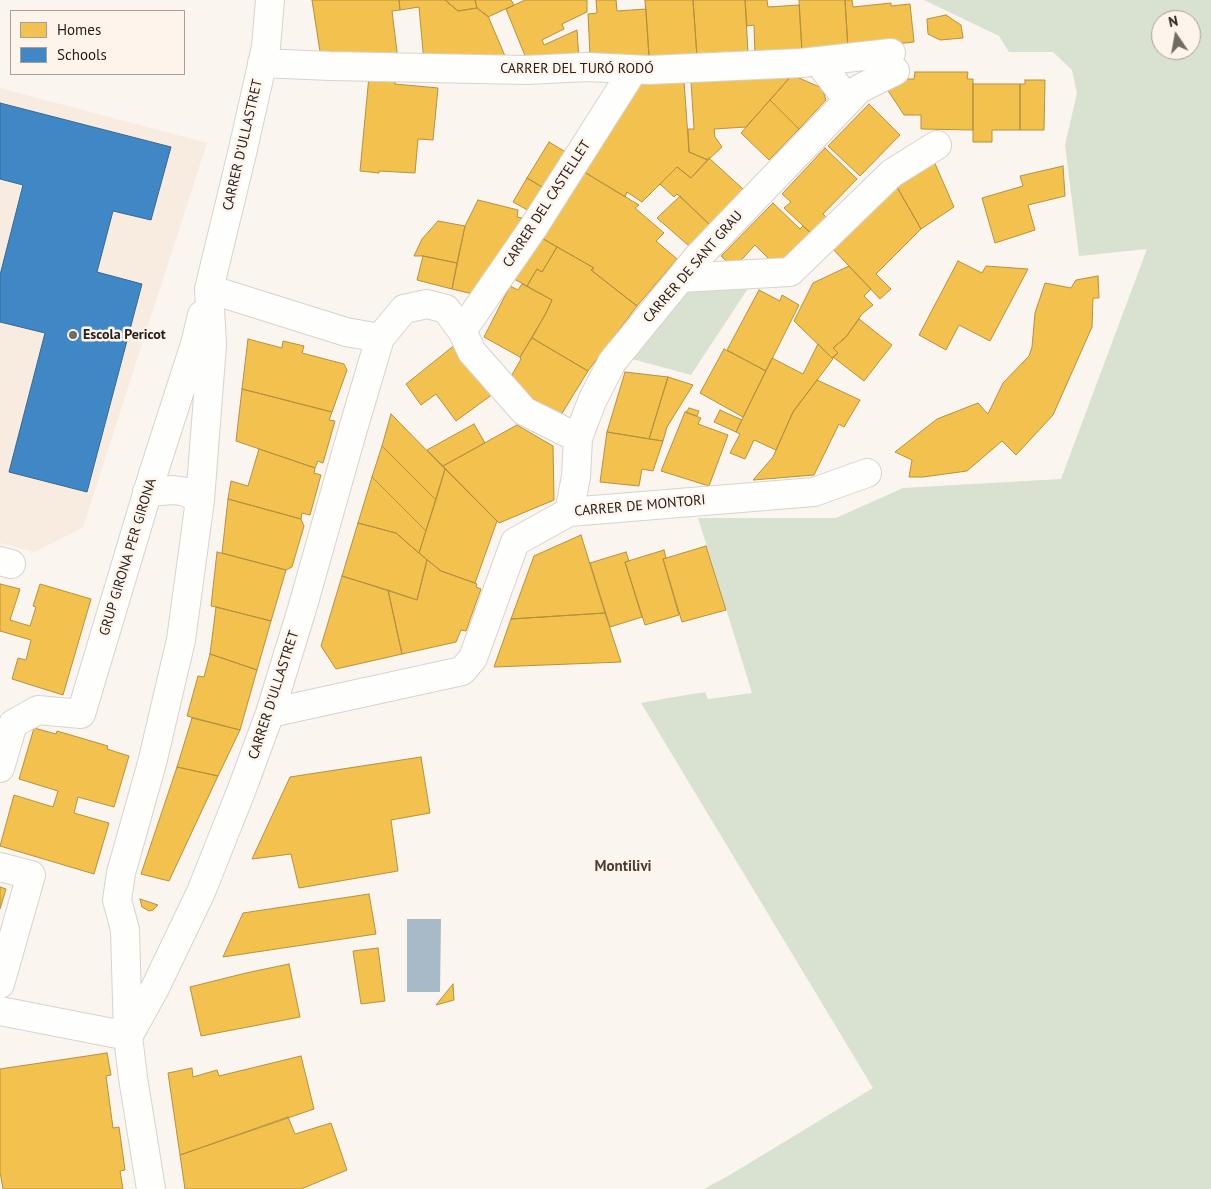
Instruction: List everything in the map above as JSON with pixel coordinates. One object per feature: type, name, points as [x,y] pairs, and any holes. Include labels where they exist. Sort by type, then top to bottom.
[{"type":"street","name":"CARRER D'ULLASTRET","points":[[151,1189],[128,1036],[125,930],[117,900],[121,873],[152,764],[181,640],[200,500],[212,345],[209,289],[266,47],[270,0]]},
{"type":"street","name":"CARRER DEL TURÓ RODÓ","points":[[262,63],[526,70],[587,68],[649,70],[818,61],[893,62]]},
{"type":"street","points":[[818,61],[848,100]]},
{"type":"street","name":"CARRER DE SANT GRAU","points":[[569,512],[576,477],[578,438],[592,401],[612,362],[697,258],[859,89],[893,62]]},
{"type":"street","name":"CARRER DEL CASTELLET","points":[[462,331],[533,228],[630,75]]},
{"type":"street","points":[[681,278],[790,272],[892,173],[937,145]]},
{"type":"street","points":[[209,289],[346,332],[380,338]]},
{"type":"street","name":"GRUP GIRONA PER GIRONA","points":[[0,768],[13,724],[38,710],[81,714],[147,492],[195,344],[209,289]]},
{"type":"street","name":"CARRER D'ULLASTRET","points":[[128,1036],[155,988],[201,892],[270,713],[380,338],[404,309],[427,304],[446,309],[462,331]]},
{"type":"street","points":[[462,331],[472,352],[524,411],[578,438]]},
{"type":"street","name":"CARRER DE MONTORI","points":[[270,713],[462,671],[473,658],[515,542],[569,512],[814,492],[866,473]]},
{"type":"street","points":[[147,492],[174,490],[186,492],[200,500]]},
{"type":"street","points":[[0,867],[32,875],[0,984]]},
{"type":"street","points":[[0,1011],[128,1036]]},
{"type":"shaded area","name":"Escola Pericot","points":[[0,88],[207,143],[83,527],[34,552],[0,543]]},
{"type":"green space","points":[[924,0],[1211,0],[1211,1189],[704,1189],[873,1088],[641,703],[705,692],[708,699],[752,693],[698,518],[836,518],[903,488],[1061,479],[1147,249],[1079,256],[1065,145],[1077,93],[1072,70],[1053,52],[1009,52],[999,36]]},
{"type":"green space","points":[[682,280],[751,284],[691,375],[621,356]]},
{"type":"water","points":[[407,919],[441,919],[440,992],[407,992]]},
{"type":"building: Homes","points":[[312,0],[399,0],[400,10],[392,11],[398,60],[321,58]]},
{"type":"building: Homes","points":[[399,0],[445,0],[458,11],[477,8],[488,16],[508,63],[424,62],[419,7],[400,10]]},
{"type":"building: Homes","points":[[445,0],[475,0],[477,8],[458,11]]},
{"type":"building: Homes","points":[[475,0],[511,0],[514,5],[488,17],[477,8]]},
{"type":"building: Homes","points":[[525,0],[587,0],[587,12],[562,24],[564,29],[542,40],[544,45],[577,30],[579,60],[528,63],[506,9]]},
{"type":"building: Homes","points":[[596,0],[616,0],[617,11],[646,9],[649,56],[590,56],[588,14],[597,13]]},
{"type":"building: Homes","points":[[645,0],[693,0],[697,57],[649,56]]},
{"type":"building: Homes","points":[[693,0],[745,0],[748,53],[697,57]]},
{"type":"building: Homes","points":[[745,0],[767,0],[768,7],[799,5],[802,51],[755,54],[754,25],[747,26]]},
{"type":"building: Homes","points":[[799,0],[845,0],[848,49],[802,51]]},
{"type":"building: Homes","points":[[845,0],[852,0],[853,7],[891,3],[891,6],[910,4],[914,42],[848,49]]},
{"type":"building: Homes","points":[[946,15],[961,25],[963,38],[940,40],[928,34],[927,19]]},
{"type":"building: Homes","points":[[915,72],[968,72],[967,79],[973,79],[973,130],[921,129],[921,115],[904,115],[887,89],[903,79],[914,79]]},
{"type":"building: Homes","points":[[792,75],[822,88],[826,100],[799,129],[770,100]]},
{"type":"building: Homes","points":[[792,75],[746,127],[714,129],[715,137],[722,147],[708,160],[689,152],[688,129],[694,129],[691,81]]},
{"type":"building: Homes","points":[[369,76],[395,78],[395,84],[438,88],[433,140],[418,139],[415,173],[360,171]]},
{"type":"building: Homes","points":[[1025,80],[1045,80],[1044,130],[1020,130],[1020,84],[1025,84]]},
{"type":"building: Homes","points":[[684,81],[689,152],[708,160],[691,178],[677,167],[642,202],[627,192],[625,197],[581,170],[633,84]]},
{"type":"building: Homes","points":[[973,84],[1020,84],[1020,130],[992,130],[992,142],[973,142]]},
{"type":"building: Homes","points":[[770,100],[799,129],[769,160],[741,133]]},
{"type":"building: Homes","points":[[869,104],[900,135],[860,176],[828,146]]},
{"type":"building: Homes","points":[[549,142],[569,154],[547,190],[527,178]]},
{"type":"building: Homes","points":[[825,148],[857,179],[823,214],[831,222],[816,238],[784,208],[791,202],[782,194]]},
{"type":"building: Homes","points":[[709,158],[743,189],[710,225],[677,194],[674,197],[660,184],[677,167],[691,178]]},
{"type":"building: Homes","points":[[933,159],[954,207],[921,229],[894,182]]},
{"type":"building: Homes","points":[[1063,166],[1065,196],[1028,205],[1035,230],[995,243],[982,198],[1023,186],[1020,176]]},
{"type":"building: Homes","points":[[581,170],[639,205],[635,208],[664,233],[656,241],[677,259],[637,306],[591,270],[594,268],[540,237]]},
{"type":"building: Homes","points":[[527,178],[547,190],[533,213],[513,202]]},
{"type":"building: Homes","points":[[894,182],[921,229],[876,274],[891,289],[880,299],[830,246]]},
{"type":"building: Homes","points":[[680,196],[710,225],[689,246],[657,218]]},
{"type":"building: Homes","points":[[478,200],[518,210],[517,217],[527,219],[473,294],[452,289],[465,226]]},
{"type":"building: Homes","points":[[773,203],[800,229],[803,226],[816,238],[779,269],[755,245],[734,268],[721,256]]},
{"type":"building: Homes","points":[[438,221],[465,226],[457,263],[414,256],[422,239]]},
{"type":"building: Homes","points":[[540,237],[557,247],[542,272],[537,269],[527,286],[514,279]]},
{"type":"building: Homes","points":[[557,247],[594,268],[591,270],[637,306],[588,371],[532,338],[552,300],[527,286],[537,269],[542,272]]},
{"type":"building: Homes","points":[[423,256],[457,263],[452,289],[417,280]]},
{"type":"building: Homes","points":[[958,261],[982,273],[986,266],[1028,269],[990,341],[959,325],[946,350],[919,335]]},
{"type":"building: Homes","points":[[849,266],[871,289],[864,296],[873,305],[862,314],[846,337],[833,348],[838,353],[832,358],[794,321],[813,283]]},
{"type":"building: Homes","points":[[1098,276],[1099,298],[1093,298],[1092,327],[1053,415],[1016,455],[1002,441],[967,471],[909,477],[912,460],[895,452],[937,419],[978,403],[988,414],[1003,383],[1029,356],[1032,347],[1035,313],[1045,283],[1071,288],[1076,280]]},
{"type":"building: Homes","points":[[522,284],[552,300],[520,357],[484,337],[510,286],[518,290]]},
{"type":"building: Homes","points":[[759,290],[780,301],[782,295],[799,305],[766,371],[727,350]]},
{"type":"building: Homes","points":[[859,319],[892,345],[864,381],[833,357],[838,353],[833,348],[846,337]]},
{"type":"building: Homes","points":[[532,338],[588,371],[561,415],[521,392],[509,380]]},
{"type":"building: Homes","points":[[248,339],[282,348],[283,341],[304,346],[302,353],[344,364],[347,370],[332,412],[242,389]]},
{"type":"building: Homes","points":[[456,344],[493,394],[456,421],[436,394],[421,405],[406,384]]},
{"type":"building: Homes","points":[[818,344],[833,359],[793,412],[776,450],[754,440],[745,459],[730,453],[740,434],[736,432],[772,358],[803,374]]},
{"type":"building: Homes","points":[[724,349],[766,371],[743,417],[700,393]]},
{"type":"building: Homes","points":[[625,372],[668,377],[649,439],[607,432]]},
{"type":"building: Homes","points":[[668,377],[693,385],[667,427],[663,441],[649,439]]},
{"type":"building: Homes","points":[[817,380],[860,400],[844,427],[839,424],[814,475],[753,480],[773,457],[793,412]]},
{"type":"building: Homes","points":[[242,389],[332,412],[329,420],[335,421],[323,463],[318,461],[315,468],[236,441]]},
{"type":"building: Homes","points":[[689,408],[699,411],[697,416],[686,412]]},
{"type":"building: Homes","points":[[720,410],[742,420],[736,432],[714,422]]},
{"type":"building: Homes","points":[[685,412],[701,418],[698,424],[728,435],[709,486],[661,471]]},
{"type":"building: Homes","points":[[391,414],[445,469],[436,500],[382,446]]},
{"type":"building: Homes","points":[[474,424],[485,443],[443,466],[427,450]]},
{"type":"building: Homes","points":[[517,425],[553,446],[554,500],[499,523],[443,466]]},
{"type":"building: Homes","points":[[607,432],[663,441],[653,471],[642,469],[639,486],[600,482]]},
{"type":"building: Homes","points":[[382,446],[436,500],[426,531],[372,477]]},
{"type":"building: Homes","points":[[259,449],[315,468],[314,473],[321,475],[310,515],[302,513],[301,519],[228,499],[231,481],[248,486]]},
{"type":"building: Homes","points":[[445,469],[497,521],[475,583],[441,571],[419,553]]},
{"type":"building: Homes","points":[[372,477],[426,531],[419,553],[396,533],[358,523]]},
{"type":"building: Homes","points":[[228,499],[301,519],[304,526],[292,567],[286,570],[222,553]]},
{"type":"building: Homes","points":[[358,523],[396,533],[427,560],[417,600],[342,576]]},
{"type":"building: Homes","points":[[581,535],[605,613],[511,619],[534,556]]},
{"type":"building: Homes","points":[[706,546],[726,610],[682,622],[663,559]]},
{"type":"building: Homes","points":[[664,550],[666,558],[663,559],[679,615],[645,625],[625,562]]},
{"type":"building: Homes","points":[[217,552],[286,570],[271,621],[211,606]]},
{"type":"building: Homes","points":[[626,552],[629,561],[625,562],[642,617],[610,627],[590,563]]},
{"type":"building: Homes","points":[[427,560],[441,571],[475,583],[477,584],[476,587],[481,589],[466,631],[461,630],[456,642],[402,654],[388,590],[417,600]]},
{"type":"building: Homes","points":[[342,576],[388,590],[402,654],[336,669],[321,646]]},
{"type":"building: Homes","points":[[0,584],[20,589],[10,620],[30,626],[36,607],[33,606],[40,584],[91,599],[63,695],[12,679],[18,658],[26,660],[31,640],[0,631]]},
{"type":"building: Homes","points":[[216,607],[271,621],[257,670],[210,654]]},
{"type":"building: Homes","points":[[605,613],[621,662],[494,667],[511,619]]},
{"type":"building: Homes","points":[[210,654],[257,670],[240,730],[187,716],[198,676],[204,677]]},
{"type":"building: Homes","points":[[192,718],[240,730],[218,776],[177,767]]},
{"type":"building: Homes","points":[[34,728],[56,734],[57,731],[108,746],[107,749],[129,756],[114,807],[78,797],[74,813],[109,823],[94,874],[0,846],[14,795],[53,807],[58,791],[19,779]]},
{"type":"building: Homes","points":[[421,757],[430,813],[391,820],[398,871],[299,888],[291,854],[252,859],[290,777]]},
{"type":"building: Homes","points":[[177,767],[218,776],[169,881],[141,874]]},
{"type":"building: Homes","points":[[0,887],[6,889],[0,909]]},
{"type":"building: Homes","points":[[369,894],[376,934],[223,957],[243,913]]},
{"type":"building: Homes","points":[[140,899],[158,905],[149,911],[142,907]]},
{"type":"building: Homes","points":[[378,948],[385,1001],[361,1004],[353,951]]},
{"type":"building: Homes","points":[[289,964],[300,1017],[201,1036],[190,987]]},
{"type":"building: Homes","points":[[453,984],[454,1000],[436,1005]]},
{"type":"building: Homes","points":[[107,1053],[111,1075],[106,1076],[113,1128],[119,1127],[125,1170],[120,1171],[123,1189],[3,1189],[0,1172],[0,1069]]},
{"type":"building: Homes","points":[[301,1056],[314,1109],[180,1155],[168,1073],[192,1068],[193,1077],[217,1070],[219,1076]]},
{"type":"building: Homes","points":[[288,1117],[295,1134],[331,1123],[347,1170],[301,1189],[185,1189],[180,1155]]},
{"type":"building: Schools","name":"Escola Pericot","points":[[0,103],[171,147],[151,220],[113,211],[97,272],[142,284],[87,492],[9,472],[45,333],[0,322],[0,275],[23,185],[0,179]]},
{"type":"place","name":"Escola Pericot","points":[[73,335]]},
{"type":"district","name":"Montilivi","points":[[623,867]]}]
